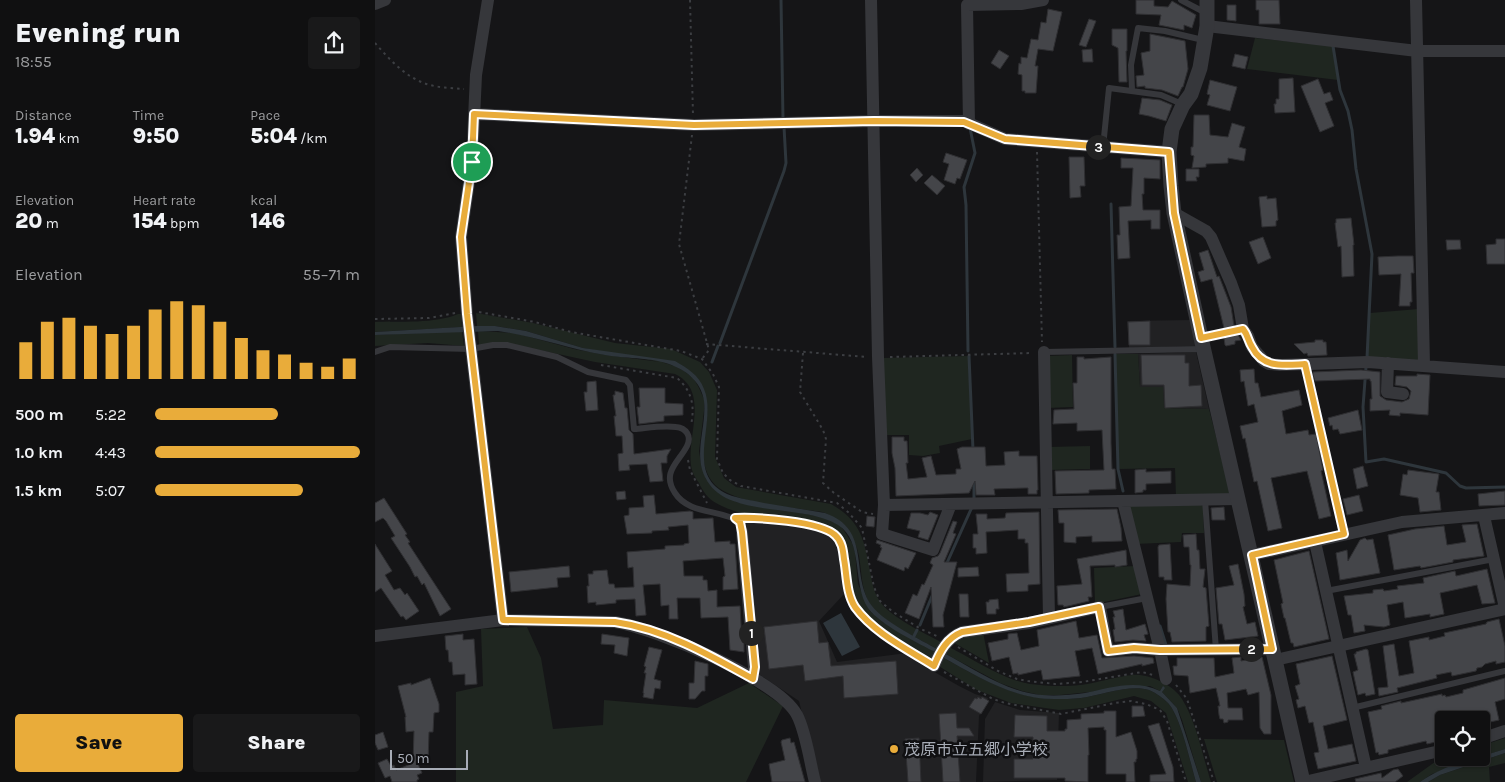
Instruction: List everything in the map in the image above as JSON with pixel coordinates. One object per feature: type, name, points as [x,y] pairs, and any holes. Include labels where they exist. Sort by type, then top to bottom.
[{"type":"street","points":[[375,4],[385,0]]},
{"type":"street","points":[[488,0],[474,92],[472,162],[461,237],[467,312],[503,620]]},
{"type":"street","points":[[871,0],[883,510],[881,534],[933,550],[951,504]]},
{"type":"street","points":[[969,124],[967,5],[1021,4],[1043,0]]},
{"type":"street","points":[[1416,0],[1424,366]]},
{"type":"street","points":[[1435,752],[1303,782],[1174,213],[1169,152],[1172,129],[1196,82],[1206,20],[1417,51],[1505,51]]},
{"type":"street","points":[[474,114],[694,125],[874,121],[964,122],[1005,139],[1169,152]]},
{"type":"street","points":[[1174,213],[1206,231],[1215,244],[1239,305],[1243,329],[1252,347],[1269,364],[1280,366],[1368,362],[1505,372]]},
{"type":"street","points":[[1044,352],[1049,618]]},
{"type":"street","points":[[1388,363],[1387,392],[1403,394]]},
{"type":"street","points":[[883,510],[951,504],[1238,500]]},
{"type":"street","points":[[1123,501],[1166,679]]},
{"type":"street","points":[[1252,555],[1402,522],[1484,516],[1505,512]]},
{"type":"street","points":[[934,665],[947,643],[955,635],[962,632],[1049,618],[1099,607],[1108,651],[1134,648],[1216,650],[1273,655],[1338,646],[1505,608],[1484,516]]},
{"type":"street","points":[[742,532],[755,667],[753,679]]},
{"type":"street","points":[[1315,542],[1366,768]]},
{"type":"street","points":[[375,636],[503,620],[632,624],[710,655],[765,685],[787,702],[797,714],[815,782]]},
{"type":"street","points":[[1490,737],[1505,731]]},
{"type":"lane","points":[[1181,0],[1206,20]]},
{"type":"lane","points":[[1131,90],[1131,65],[1139,28],[1165,32],[1206,20]]},
{"type":"lane","points":[[1103,147],[1109,88],[1161,95],[1183,105]]},
{"type":"lane","points":[[1044,352],[1202,343],[1243,329]]},
{"type":"lane","points":[[375,352],[390,347],[507,345],[557,357],[588,372],[626,380],[630,385],[634,429],[677,427],[685,430],[689,436],[688,445],[673,466],[670,484],[682,501],[712,513],[735,518],[740,522],[742,532]]},
{"type":"lane","points":[[1305,364],[1344,534]]},
{"type":"lane","points":[[1205,500],[1216,650]]},
{"type":"lane","points":[[1326,592],[1494,559]]},
{"type":"lane","points":[[1099,607],[1147,598]]},
{"type":"lane","points":[[1352,708],[1505,671]]},
{"type":"path","points":[[690,0],[694,125],[679,244],[709,350],[702,360]]},
{"type":"path","points":[[375,43],[393,63],[419,82],[474,92]]},
{"type":"path","points":[[1037,142],[1042,348],[1044,352]]},
{"type":"path","points":[[375,319],[429,318],[467,312],[535,322],[580,334],[681,351],[702,360],[713,374],[719,387],[717,459],[723,473],[730,480],[741,486],[837,503],[862,528],[874,587],[880,601],[893,612],[921,629],[999,671],[1017,679],[1055,684],[1082,682],[1142,672],[1166,679],[1175,684],[1187,698],[1215,782]]},
{"type":"path","points":[[803,352],[800,392],[823,430],[826,439],[823,483],[834,494],[862,512],[883,510]]},
{"type":"path","points":[[600,365],[677,378],[685,385],[692,396],[693,416],[689,436]]},
{"type":"path","points":[[688,445],[690,470],[712,513]]},
{"type":"path","points":[[735,518],[755,518],[813,526],[827,529],[833,533],[841,544],[849,591],[854,605],[878,629],[934,665],[993,699],[1061,714],[1131,701],[1147,704],[1160,710],[1167,721],[1186,782]]},
{"type":"shaded area","points":[[1255,38],[1333,46],[1338,80],[1247,69]]},
{"type":"shaded area","points":[[1419,309],[1420,363],[1367,358],[1370,313]]},
{"type":"shaded area","points":[[476,313],[533,323],[615,343],[671,349],[700,362],[709,372],[717,390],[715,457],[724,478],[736,487],[831,504],[841,510],[855,524],[863,540],[873,586],[879,600],[890,612],[943,643],[939,650],[894,625],[872,607],[864,589],[855,543],[842,525],[831,516],[823,512],[769,505],[741,498],[718,487],[711,480],[705,465],[703,451],[707,408],[705,394],[698,380],[683,366],[583,348],[526,331],[495,326],[477,326]]},
{"type":"shaded area","points":[[461,314],[462,327],[375,332],[375,322],[428,321]]},
{"type":"shaded area","points":[[1192,320],[1196,346],[1129,348],[1127,321]]},
{"type":"shaded area","points":[[495,326],[526,331],[583,348],[675,361],[688,369],[702,384],[707,402],[704,460],[707,473],[714,485],[727,494],[736,497],[825,513],[840,521],[849,530],[855,542],[865,594],[872,606],[894,624],[939,650],[937,653],[890,627],[868,608],[860,587],[855,552],[846,532],[838,525],[807,514],[735,502],[721,495],[710,485],[704,475],[700,455],[704,412],[703,395],[695,380],[681,370],[660,361],[605,355],[498,331],[375,335],[375,332]]},
{"type":"shaded area","points":[[462,331],[464,346],[428,343],[375,346],[375,335]]},
{"type":"shaded area","points":[[478,331],[515,333],[574,349],[661,362],[684,371],[694,379],[704,399],[699,451],[706,479],[736,502],[824,517],[841,526],[852,543],[855,552],[858,584],[870,611],[883,622],[937,653],[932,662],[890,637],[870,620],[856,603],[852,593],[845,549],[835,532],[824,525],[769,519],[741,513],[728,509],[708,497],[692,470],[690,458],[695,404],[692,392],[686,382],[675,374],[595,362],[544,351],[479,345]]},
{"type":"shaded area","points":[[1196,352],[1209,409],[1164,408],[1140,387],[1138,354]]},
{"type":"shaded area","points":[[1115,354],[1138,354],[1140,387],[1163,387],[1164,408],[1209,409],[1231,496],[1176,498],[1175,468],[1118,469]]},
{"type":"shaded area","points":[[1072,355],[1073,407],[1047,408],[1046,356]]},
{"type":"shaded area","points":[[969,356],[972,439],[939,446],[940,453],[923,456],[909,455],[909,435],[883,435],[881,358]]},
{"type":"shaded area","points":[[1090,446],[1090,469],[1049,470],[1049,447]]},
{"type":"shaded area","points":[[1126,504],[1199,504],[1203,506],[1204,533],[1182,533],[1181,542],[1135,544]]},
{"type":"shaded area","points":[[745,520],[822,530],[836,538],[841,551],[846,592],[819,621],[837,662],[907,653],[959,686],[988,698],[979,716],[976,782],[819,782],[799,701],[760,675]]},
{"type":"shaded area","points":[[1135,566],[1142,594],[1095,604],[1094,568]]},
{"type":"shaded area","points":[[841,613],[860,647],[842,656],[823,623]]},
{"type":"shaded area","points":[[527,627],[541,658],[553,729],[603,725],[604,700],[697,708],[749,683],[783,706],[746,782],[456,782],[456,692],[483,686],[481,629]]},
{"type":"shaded area","points":[[983,632],[989,663],[951,641]]},
{"type":"shaded area","points":[[947,646],[998,673],[1030,684],[1074,686],[1135,675],[1146,676],[1164,683],[1179,694],[1187,708],[1211,782],[1201,782],[1182,720],[1177,708],[1162,692],[1163,687],[1160,691],[1150,686],[1060,695],[1040,695],[1000,683],[944,653]]},
{"type":"shaded area","points":[[944,653],[1003,685],[1042,695],[1085,693],[1132,685],[1151,687],[1160,691],[1163,686],[1165,688],[1162,692],[1177,708],[1201,782],[1196,782],[1181,729],[1173,710],[1166,701],[1152,691],[1133,688],[1089,697],[1039,698],[1009,691],[982,679],[942,657]]},
{"type":"shaded area","points":[[942,657],[1010,691],[1040,698],[1089,697],[1133,688],[1152,691],[1168,703],[1177,718],[1196,782],[1188,782],[1166,713],[1151,701],[1134,696],[1084,708],[1059,710],[1011,703],[977,690],[937,665]]},
{"type":"shaded area","points":[[995,702],[1020,710],[1059,713],[1057,780],[983,782],[985,719]]},
{"type":"shaded area","points":[[1505,738],[1505,749],[1490,754],[1490,743]]},
{"type":"shaded area","points":[[1204,739],[1284,740],[1294,782],[1217,782]]},
{"type":"shaded area","points":[[1505,749],[1505,753],[1490,758],[1490,754]]},
{"type":"shaded area","points":[[1505,753],[1505,763],[1489,767],[1490,782],[1428,782],[1440,775],[1467,766],[1490,766],[1490,758]]},
{"type":"shaded area","points":[[1435,762],[1435,766],[1456,766],[1432,774],[1420,782],[1407,782]]},
{"type":"shaded area","points":[[1450,766],[1467,766],[1440,775],[1428,782],[1420,782]]},
{"type":"building","points":[[1136,0],[1154,0],[1154,6],[1168,7],[1172,1],[1196,15],[1192,28],[1184,25],[1184,30],[1159,25],[1161,15],[1136,14]]},
{"type":"building","points":[[1256,0],[1279,0],[1280,24],[1259,24],[1259,10],[1256,10]]},
{"type":"building","points":[[1227,5],[1236,5],[1236,21],[1227,20]]},
{"type":"building","points":[[1048,9],[1062,12],[1053,51],[1038,49],[1035,66],[1038,66],[1036,93],[1025,93],[1025,91],[1022,91],[1022,75],[1018,74],[1019,63],[1021,64],[1021,57],[1027,58],[1031,39],[1038,40],[1041,22],[1046,23]]},
{"type":"building","points":[[1089,19],[1096,21],[1086,47],[1079,45]]},
{"type":"building","points":[[1112,29],[1127,29],[1127,82],[1119,82],[1118,48],[1112,45]]},
{"type":"building","points":[[1150,34],[1185,41],[1188,69],[1183,87],[1178,96],[1162,90],[1145,88],[1145,86],[1137,87],[1136,76],[1144,75],[1141,53],[1150,51]]},
{"type":"building","points":[[1092,49],[1093,62],[1083,62],[1082,50]]},
{"type":"building","points":[[999,50],[1009,56],[1000,69],[991,63]]},
{"type":"building","points":[[1235,54],[1248,57],[1245,69],[1232,66]]},
{"type":"building","points":[[1293,78],[1295,112],[1275,113],[1274,104],[1276,104],[1276,99],[1279,99],[1279,79]]},
{"type":"building","points":[[1318,79],[1324,94],[1330,92],[1333,100],[1325,103],[1334,126],[1320,132],[1301,86]]},
{"type":"building","points":[[1210,80],[1237,87],[1230,111],[1207,105],[1210,95],[1207,94]]},
{"type":"building","points":[[1142,98],[1160,100],[1172,105],[1166,121],[1139,114]]},
{"type":"building","points":[[1194,115],[1209,115],[1210,135],[1228,137],[1232,123],[1245,127],[1239,147],[1246,149],[1244,161],[1228,158],[1228,163],[1206,164],[1206,167],[1192,168],[1194,156],[1191,155],[1191,147],[1193,147]]},
{"type":"building","points":[[946,153],[967,160],[960,179],[957,178],[955,184],[944,180],[949,164],[943,162]]},
{"type":"building","points":[[1069,157],[1084,157],[1085,186],[1080,186],[1081,197],[1070,198]]},
{"type":"building","points":[[1121,158],[1160,160],[1160,179],[1144,178],[1144,194],[1142,194],[1143,210],[1160,210],[1160,229],[1151,229],[1151,220],[1128,221],[1130,258],[1118,259],[1117,235],[1120,235],[1119,207],[1131,206],[1133,168],[1121,168]]},
{"type":"building","points":[[917,168],[923,175],[916,182],[910,175]]},
{"type":"building","points":[[1186,169],[1199,169],[1199,177],[1196,177],[1197,181],[1186,181]]},
{"type":"building","points":[[932,175],[945,186],[937,195],[924,183]]},
{"type":"building","points":[[1267,196],[1267,199],[1276,198],[1278,220],[1276,221],[1276,226],[1262,227],[1259,197]]},
{"type":"building","points":[[1351,218],[1354,245],[1354,276],[1342,277],[1341,246],[1338,247],[1335,223],[1336,219]]},
{"type":"building","points":[[1263,237],[1271,258],[1258,264],[1249,242]]},
{"type":"building","points":[[1496,239],[1505,239],[1505,264],[1487,264],[1486,245],[1496,244]]},
{"type":"building","points":[[1446,240],[1460,240],[1461,249],[1447,250]]},
{"type":"building","points":[[1208,250],[1217,277],[1219,276],[1231,307],[1234,326],[1224,328],[1212,279],[1201,282],[1198,272],[1204,270],[1199,253]]},
{"type":"building","points":[[1413,256],[1414,273],[1411,273],[1412,302],[1410,302],[1410,306],[1399,306],[1401,274],[1379,275],[1378,257]]},
{"type":"building","points":[[1150,321],[1150,345],[1129,345],[1128,322]]},
{"type":"building","points":[[1238,335],[1241,340],[1235,341],[1235,344],[1225,345],[1224,338]]},
{"type":"building","points":[[1315,340],[1326,342],[1327,355],[1308,356],[1307,353],[1304,354],[1294,344],[1315,342]]},
{"type":"building","points":[[1141,355],[1185,355],[1185,363],[1189,363],[1189,386],[1201,385],[1202,406],[1165,408],[1164,385],[1142,385]]},
{"type":"building","points":[[1077,357],[1084,357],[1084,359],[1111,357],[1111,443],[1112,469],[1115,469],[1116,489],[1089,490],[1089,493],[1056,494],[1055,471],[1104,470],[1102,430],[1077,431],[1077,423],[1053,424],[1054,410],[1074,409],[1073,383],[1077,383]]},
{"type":"building","points":[[1254,369],[1255,383],[1258,383],[1261,397],[1299,390],[1302,405],[1282,411],[1286,434],[1308,430],[1309,435],[1316,434],[1323,470],[1321,471],[1331,516],[1319,519],[1307,471],[1271,478],[1282,528],[1268,531],[1257,481],[1254,482],[1245,438],[1243,439],[1240,426],[1258,422],[1254,404],[1248,406],[1244,381],[1241,382],[1240,370]]},
{"type":"building","points":[[1361,370],[1380,372],[1380,396],[1386,400],[1402,402],[1409,399],[1411,391],[1407,387],[1395,385],[1396,376],[1430,375],[1428,415],[1400,413],[1400,416],[1389,415],[1390,410],[1370,411],[1370,399],[1372,399],[1370,379],[1315,381],[1313,375],[1313,372]]},
{"type":"building","points":[[596,381],[598,410],[586,411],[584,392],[587,392],[587,382]]},
{"type":"building","points":[[639,388],[665,388],[665,403],[683,404],[683,415],[664,416],[664,421],[639,424],[637,407],[640,407]]},
{"type":"building","points":[[615,391],[623,393],[625,408],[627,408],[629,430],[633,434],[634,454],[671,449],[667,456],[667,463],[661,463],[663,481],[650,482],[647,464],[629,465],[630,470],[619,471],[618,454],[623,453],[622,436],[616,436],[613,395],[615,395]]},
{"type":"building","points":[[1358,410],[1362,430],[1340,434],[1338,429],[1333,430],[1332,425],[1330,426],[1328,418]]},
{"type":"building","points":[[892,437],[904,437],[904,441],[907,441],[908,463],[906,463],[908,479],[927,477],[922,458],[931,456],[936,475],[956,474],[956,469],[961,469],[957,449],[962,447],[985,447],[986,466],[1005,465],[1004,452],[1019,451],[1019,456],[1037,456],[1037,494],[1028,494],[1028,488],[1025,488],[994,489],[995,495],[976,495],[975,481],[969,493],[896,496]]},
{"type":"building","points":[[1363,466],[1368,486],[1357,489],[1353,469]]},
{"type":"building","points":[[1146,469],[1146,472],[1171,471],[1171,483],[1146,484],[1146,490],[1135,493],[1135,470]]},
{"type":"building","points":[[1408,470],[1439,474],[1436,492],[1439,492],[1441,510],[1420,512],[1418,498],[1400,495],[1403,474],[1407,475]]},
{"type":"building","points":[[625,491],[626,499],[617,500],[616,492]]},
{"type":"building","points":[[1505,491],[1505,505],[1479,506],[1478,494]]},
{"type":"building","points":[[654,495],[656,514],[690,511],[693,512],[693,519],[713,518],[715,542],[730,541],[730,544],[735,544],[738,589],[723,590],[723,577],[725,576],[723,558],[683,561],[684,576],[703,576],[703,580],[707,580],[708,591],[717,590],[717,607],[740,606],[744,652],[730,650],[728,617],[701,618],[700,598],[677,598],[678,619],[669,619],[669,605],[661,606],[660,584],[643,585],[646,615],[636,616],[635,599],[616,600],[616,603],[596,605],[596,602],[588,603],[588,574],[593,574],[593,571],[607,570],[609,584],[614,584],[615,588],[634,587],[633,567],[628,568],[627,552],[665,549],[665,546],[689,543],[688,525],[668,527],[669,530],[652,531],[652,533],[627,534],[624,516],[629,515],[629,508],[644,507],[643,496]]},
{"type":"building","points":[[1359,495],[1363,511],[1347,515],[1343,499]]},
{"type":"building","points":[[384,498],[407,534],[405,535],[410,542],[408,543],[451,609],[440,616],[424,583],[422,585],[417,576],[415,577],[391,538],[395,536],[386,521],[383,518],[375,522],[375,503]]},
{"type":"building","points":[[1224,507],[1225,520],[1212,520],[1211,508]]},
{"type":"building","points":[[1117,509],[1122,541],[1092,542],[1092,536],[1076,537],[1076,543],[1064,542],[1064,523],[1059,523],[1058,510]]},
{"type":"building","points":[[930,512],[938,515],[928,540],[918,537],[920,531],[907,528],[911,513],[928,515]]},
{"type":"building","points":[[1039,512],[1040,584],[1028,585],[1028,591],[1007,592],[1006,574],[1029,573],[1028,543],[1025,543],[1025,539],[1018,539],[1018,530],[986,532],[987,553],[976,554],[976,548],[973,548],[973,534],[978,534],[976,514],[987,514],[987,519],[1005,518],[1006,513]]},
{"type":"building","points":[[867,516],[875,517],[874,527],[866,526]]},
{"type":"building","points":[[953,521],[957,522],[953,533],[956,534],[944,562],[957,562],[943,615],[944,627],[933,627],[931,587],[919,619],[905,613],[913,594],[917,596],[922,584],[924,585],[933,565],[930,563],[932,558],[940,553]]},
{"type":"building","points":[[1477,524],[1484,556],[1453,560],[1453,562],[1421,568],[1420,566],[1394,570],[1388,535],[1415,529],[1444,526],[1447,545],[1466,542],[1462,525]]},
{"type":"building","points":[[1196,534],[1200,569],[1205,569],[1203,587],[1206,588],[1209,626],[1206,627],[1206,641],[1172,642],[1170,632],[1168,632],[1167,584],[1190,586],[1191,565],[1189,547],[1184,547],[1183,535]]},
{"type":"building","points":[[1365,538],[1367,540],[1373,539],[1380,573],[1340,580],[1336,553],[1347,550],[1348,561],[1360,540]]},
{"type":"building","points":[[877,540],[916,553],[908,569],[905,567],[904,571],[877,560],[882,548],[880,547],[881,545],[876,543]]},
{"type":"building","points":[[375,544],[392,571],[385,575],[394,590],[400,588],[405,595],[407,593],[419,611],[406,620],[403,616],[401,617],[381,588],[375,592]]},
{"type":"building","points":[[1170,544],[1172,580],[1164,580],[1164,577],[1159,577],[1158,547],[1159,545]]},
{"type":"building","points":[[1126,550],[1127,565],[1115,567],[1115,565],[1090,566],[1092,597],[1088,597],[1089,601],[1064,607],[1063,605],[1058,605],[1057,586],[1082,584],[1077,559]]},
{"type":"building","points":[[1309,551],[1329,639],[1294,647],[1293,643],[1291,643],[1284,618],[1281,604],[1283,603],[1274,560]]},
{"type":"building","points":[[1238,564],[1247,624],[1255,622],[1258,636],[1225,640],[1222,624],[1219,624],[1216,588],[1234,585],[1229,566]]},
{"type":"building","points":[[569,566],[570,577],[557,578],[558,587],[511,592],[509,572]]},
{"type":"building","points":[[978,567],[979,576],[958,577],[958,568]]},
{"type":"building","points":[[1487,569],[1495,603],[1482,604],[1477,585],[1440,593],[1444,614],[1430,617],[1430,614],[1405,618],[1403,602],[1387,605],[1390,625],[1384,627],[1364,625],[1365,631],[1354,633],[1351,615],[1348,615],[1344,596],[1373,593],[1373,590],[1398,589],[1397,586],[1424,583],[1423,578],[1455,571],[1456,576]]},
{"type":"building","points":[[959,594],[968,594],[969,617],[960,617]]},
{"type":"building","points":[[998,599],[999,609],[996,609],[996,614],[987,614],[986,602]]},
{"type":"building","points":[[1123,609],[1126,630],[1145,624],[1148,634],[1144,635],[1146,641],[1115,642],[1113,617],[1115,617],[1113,611]]},
{"type":"building","points":[[1499,619],[1505,646],[1505,662],[1496,664],[1496,661],[1477,668],[1476,671],[1452,676],[1451,672],[1436,675],[1437,678],[1397,688],[1398,692],[1379,696],[1378,688],[1388,687],[1383,646],[1394,644],[1399,676],[1414,673],[1409,641],[1429,637],[1429,640],[1445,636],[1444,633],[1486,624],[1487,622]]},
{"type":"building","points":[[817,621],[819,643],[828,642],[831,666],[896,661],[898,694],[844,698],[843,676],[805,681],[803,665],[769,669],[764,627]]},
{"type":"building","points":[[1076,621],[1079,638],[1097,635],[1102,658],[1134,656],[1153,658],[1154,663],[1098,674],[1092,648],[1075,651],[1080,676],[1043,680],[1041,670],[1018,675],[1018,673],[1013,674],[1009,657],[992,661],[988,643],[1008,639],[1008,634],[1017,633],[1021,650],[1039,646],[1037,630]]},
{"type":"building","points":[[463,634],[463,640],[474,639],[477,684],[465,685],[465,674],[453,675],[452,662],[449,662],[445,636]]},
{"type":"building","points":[[602,634],[629,638],[627,656],[614,653],[615,645],[601,644]]},
{"type":"building","points":[[649,647],[662,650],[654,679],[661,681],[660,689],[655,688],[653,699],[643,697],[646,673],[644,673],[646,667],[644,666]]},
{"type":"building","points":[[1366,649],[1368,650],[1375,694],[1366,696],[1365,693],[1358,695],[1353,672],[1358,670],[1354,654]]},
{"type":"building","points":[[1332,656],[1347,720],[1323,726],[1328,749],[1352,744],[1356,761],[1318,769],[1314,753],[1319,752],[1313,722],[1309,723],[1305,706],[1298,708],[1296,700],[1299,699],[1295,686],[1300,684],[1296,664]]},
{"type":"building","points":[[1241,657],[1241,661],[1262,657],[1271,695],[1271,734],[1264,734],[1260,728],[1259,692],[1248,695],[1246,689],[1227,693],[1228,708],[1242,708],[1243,720],[1228,720],[1228,722],[1224,723],[1219,715],[1218,706],[1220,706],[1216,688],[1190,693],[1188,676],[1174,675],[1173,666],[1177,666],[1177,658],[1214,658],[1215,677],[1234,673],[1232,658]]},
{"type":"building","points":[[695,661],[708,664],[708,676],[705,676],[705,691],[702,691],[695,699],[689,699],[689,683],[694,683]]},
{"type":"building","points":[[430,678],[439,704],[439,712],[434,713],[433,732],[429,732],[428,764],[418,764],[422,773],[417,775],[419,779],[417,782],[392,782],[390,776],[385,778],[378,763],[387,759],[391,766],[394,765],[396,770],[413,763],[414,731],[406,732],[406,717],[398,686],[411,683],[411,685]]},
{"type":"building","points":[[1505,678],[1505,699],[1495,702],[1499,720],[1490,722],[1490,711],[1435,711],[1435,742],[1427,744],[1426,741],[1388,750],[1388,753],[1379,755],[1378,752],[1376,753],[1368,712],[1382,709],[1381,706],[1401,701],[1401,703],[1442,694],[1442,696],[1445,695],[1446,697],[1463,693],[1463,690]]},
{"type":"building","points":[[978,697],[989,701],[981,714],[969,707],[975,698],[977,699]]},
{"type":"building","points":[[1132,706],[1143,706],[1145,716],[1132,717]]},
{"type":"building","points":[[1104,711],[1116,711],[1116,737],[1131,732],[1137,751],[1137,759],[1134,762],[1135,782],[1126,782],[1126,774],[1106,774],[1106,730],[1104,730],[1104,727],[1088,728],[1088,782],[1065,781],[1065,778],[1014,778],[1014,759],[1033,759],[1033,737],[1014,737],[1015,715],[1047,716],[1047,731],[1065,731],[1067,729],[1067,720],[1081,719],[1081,714],[1104,713]]},
{"type":"building","points":[[956,713],[957,728],[969,728],[974,736],[957,736],[960,782],[943,782],[939,714]]},
{"type":"building","points":[[1159,723],[1173,767],[1174,782],[1150,782],[1150,775],[1166,774],[1148,726]]},
{"type":"building","points":[[383,732],[388,747],[378,750],[375,743],[375,735]]},
{"type":"building","points":[[790,738],[791,743],[794,742],[805,782],[772,782],[769,764],[785,760],[781,742]]},
{"type":"building","points":[[919,738],[921,782],[908,782],[905,739]]},
{"type":"building","points":[[1398,769],[1403,776],[1395,782],[1356,782],[1355,779],[1381,773],[1382,778],[1393,770]]},
{"type":"waterway","points":[[781,0],[783,119]]},
{"type":"waterway","points":[[1333,46],[1340,90],[1348,111],[1352,130],[1356,169],[1372,254],[1367,358]]},
{"type":"waterway","points":[[720,343],[784,171],[786,163],[784,127]]},
{"type":"waterway","points":[[968,351],[966,205],[964,187],[975,153],[970,128]]},
{"type":"waterway","points":[[1111,204],[1115,347]]},
{"type":"waterway","points":[[712,362],[718,346]]},
{"type":"waterway","points":[[1115,354],[1118,469],[1123,491]]},
{"type":"waterway","points":[[969,356],[973,450]]},
{"type":"waterway","points":[[1366,367],[1363,407],[1366,462],[1384,459],[1446,473],[1460,486],[1466,488],[1505,487]]},
{"type":"waterway","points":[[974,479],[974,500]]},
{"type":"waterway","points":[[946,565],[972,507]]},
{"type":"waterway","points":[[920,625],[932,596]]},
{"type":"waterway","points":[[1160,626],[1166,645]]},
{"type":"waterway","points":[[913,638],[917,630]]},
{"type":"place","name":"茂原市立五郷小学校","points":[[894,749]]},
{"type":"route","points":[[474,114],[694,125],[874,121],[964,122],[1005,139],[1169,152],[1174,213],[1201,338],[1243,329],[1252,347],[1269,364],[1280,366],[1305,364],[1344,534],[1252,555],[1272,649],[1160,650],[1134,648],[1108,651],[1099,607],[1029,622],[962,632],[955,635],[945,644],[934,666],[878,629],[854,605],[849,591],[841,544],[837,536],[827,529],[755,518],[735,518],[740,522],[742,532],[755,667],[753,679],[710,655],[632,624],[503,620],[467,314],[461,237],[472,162],[474,114]]}]
